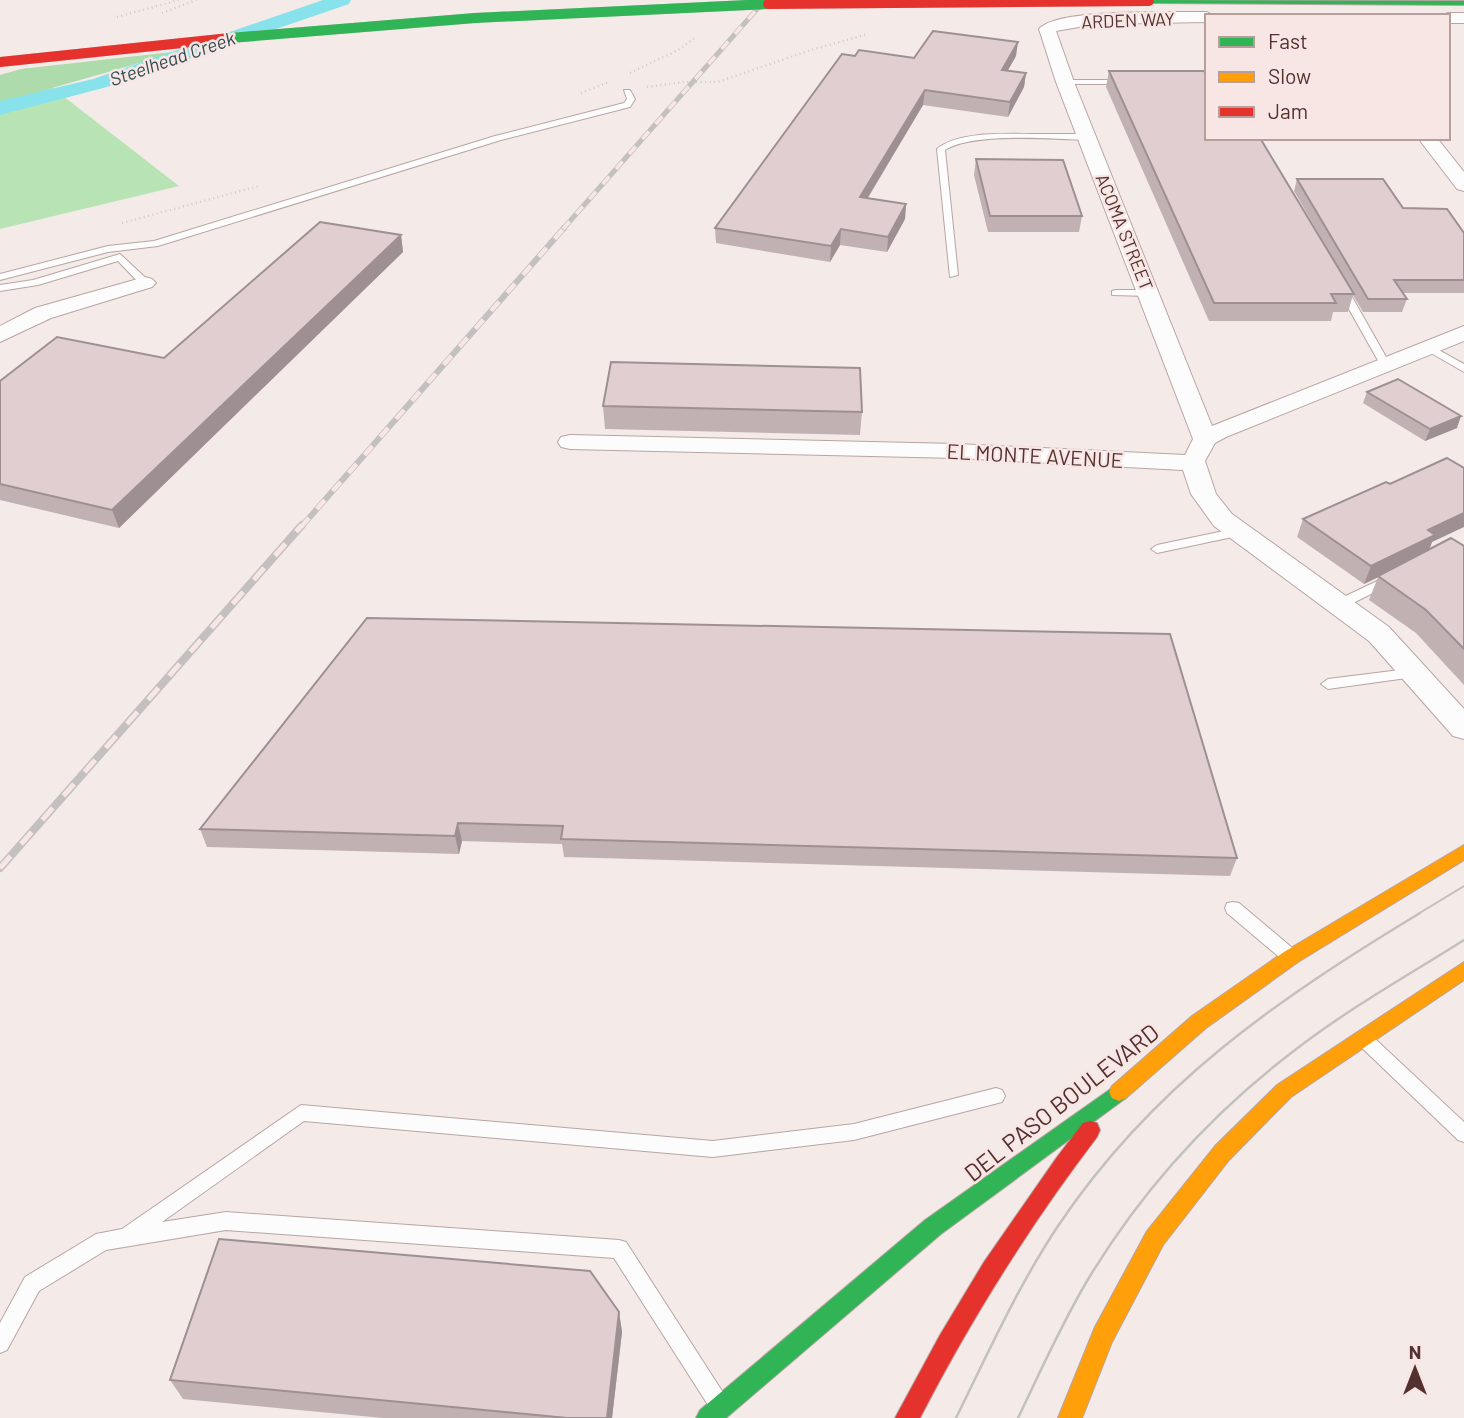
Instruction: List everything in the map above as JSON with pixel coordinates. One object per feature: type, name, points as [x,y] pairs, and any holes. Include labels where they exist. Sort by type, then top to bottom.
[{"type":"main road","points":[[0,53],[313,21],[635,0]]},
{"type":"main road","points":[[0,62],[309,30],[596,10],[814,3],[1464,3]]},
{"type":"main road","name":"DEL PASO BOULEVARD","points":[[714,1412],[933,1227],[1124,1088],[1199,1022],[1291,957],[1464,852]]},
{"type":"main road","points":[[1070,1418],[1103,1335],[1155,1238],[1222,1153],[1284,1091],[1464,970]]},
{"type":"main road","points":[[906,1418],[995,1258],[1057,1170],[1124,1088]]},
{"type":"street","name":"ARDEN WAY","points":[[1049,25],[1116,19],[1205,17]]},
{"type":"street","name":"ACOMA STREET","points":[[1049,25],[1048,38],[1149,293],[1199,451],[1200,490],[1210,507],[1238,532],[1379,634],[1464,728]]},
{"type":"street","points":[[1429,140],[1464,186]]},
{"type":"street","points":[[0,335],[43,313],[145,283]]},
{"type":"street","name":"EL MONTE AVENUE","points":[[570,442],[957,451],[1199,451],[1261,413],[1464,332]]},
{"type":"lane","points":[[1065,82],[1142,82]]},
{"type":"lane","points":[[0,277],[108,249],[155,244],[498,138],[626,105],[631,99],[626,92]]},
{"type":"lane","points":[[953,275],[944,195],[941,149],[944,144],[955,140],[1010,137],[1087,137]]},
{"type":"lane","points":[[0,288],[34,283],[120,257],[145,283]]},
{"type":"lane","points":[[1333,272],[1385,364]]},
{"type":"lane","points":[[1116,293],[1149,293]]},
{"type":"lane","points":[[1428,347],[1464,369]]},
{"type":"lane","points":[[1157,549],[1238,532]]},
{"type":"lane","points":[[1338,605],[1407,570]]},
{"type":"lane","points":[[1328,684],[1416,673]]},
{"type":"lane","points":[[1233,908],[1291,957]]},
{"type":"lane","points":[[1361,1037],[1464,1134]]},
{"type":"lane","points":[[126,1237],[301,1114],[713,1149],[854,1132],[996,1096]]},
{"type":"lane","points":[[0,1343],[32,1284],[103,1241],[226,1221],[619,1249],[714,1412]]},
{"type":"path","points":[[626,75],[678,50],[699,34]]},
{"type":"path","points":[[692,83],[718,82],[811,50],[868,34]]},
{"type":"path","points":[[576,95],[614,80]]},
{"type":"green space","points":[[181,51],[0,103],[0,75],[21,69]]},
{"type":"green space","points":[[27,68],[179,186],[0,229],[0,80]]},
{"type":"building","points":[[933,31],[1018,42],[1002,70],[1026,73],[1010,102],[925,90],[860,197],[906,204],[888,237],[841,229],[831,246],[715,228],[842,54],[855,56],[859,50],[914,58]]},
{"type":"building","points":[[1109,71],[1204,71],[1205,140],[1261,140],[1354,294],[1331,294],[1336,303],[1214,303]]},
{"type":"building","points":[[976,159],[1063,160],[1082,216],[990,216]]},
{"type":"building","points":[[1297,179],[1383,179],[1403,208],[1447,209],[1464,233],[1464,280],[1394,280],[1407,299],[1368,299]]},
{"type":"building","points":[[320,222],[401,235],[112,510],[0,484],[0,381],[57,337],[164,358]]},
{"type":"building","points":[[611,362],[860,368],[862,412],[603,406]]},
{"type":"building","points":[[1398,379],[1461,416],[1430,429],[1367,392]]},
{"type":"building","points":[[1447,458],[1464,468],[1464,513],[1428,530],[1435,535],[1371,566],[1303,519],[1386,482],[1390,484]]},
{"type":"building","points":[[1451,538],[1464,546],[1464,649],[1426,610],[1378,576]]},
{"type":"building","points":[[367,618],[1170,634],[1237,858],[561,839],[563,826],[458,823],[455,836],[200,829]]},
{"type":"building","points":[[219,1239],[590,1271],[619,1312],[607,1418],[567,1418],[170,1380]]},
{"type":"waterway","name":"Steelhead Creek","points":[[0,108],[100,83],[342,0]]},
{"type":"tram line","points":[[1418,914],[1464,886]]},
{"type":"tram line","points":[[956,1418],[1004,1320],[1043,1249],[1095,1175],[1135,1129],[1221,1048],[1268,1012],[1420,913]]},
{"type":"tram line","points":[[1018,1418],[1087,1281],[1131,1216],[1180,1155],[1235,1100],[1295,1050],[1357,1007],[1464,940]]},
{"type":"railway","points":[[563,229],[765,0]]},
{"type":"railway","points":[[301,527],[564,228]]},
{"type":"railway","points":[[0,868],[302,525]]},
{"type":"traffic: fast","points":[[1149,1],[1464,3]]},
{"type":"traffic: fast","points":[[230,38],[475,18],[768,4]]},
{"type":"traffic: fast","points":[[708,1418],[933,1227],[1119,1092]]},
{"type":"traffic: slow","points":[[1119,1092],[1199,1022],[1291,957],[1464,852]]},
{"type":"traffic: slow","points":[[1070,1418],[1103,1335],[1155,1238],[1222,1153],[1284,1091],[1464,970]]},
{"type":"traffic: jam","points":[[768,4],[1149,1]]},
{"type":"traffic: jam","points":[[0,62],[230,38]]},
{"type":"traffic: jam","points":[[907,1418],[991,1270],[1090,1130]]}]
